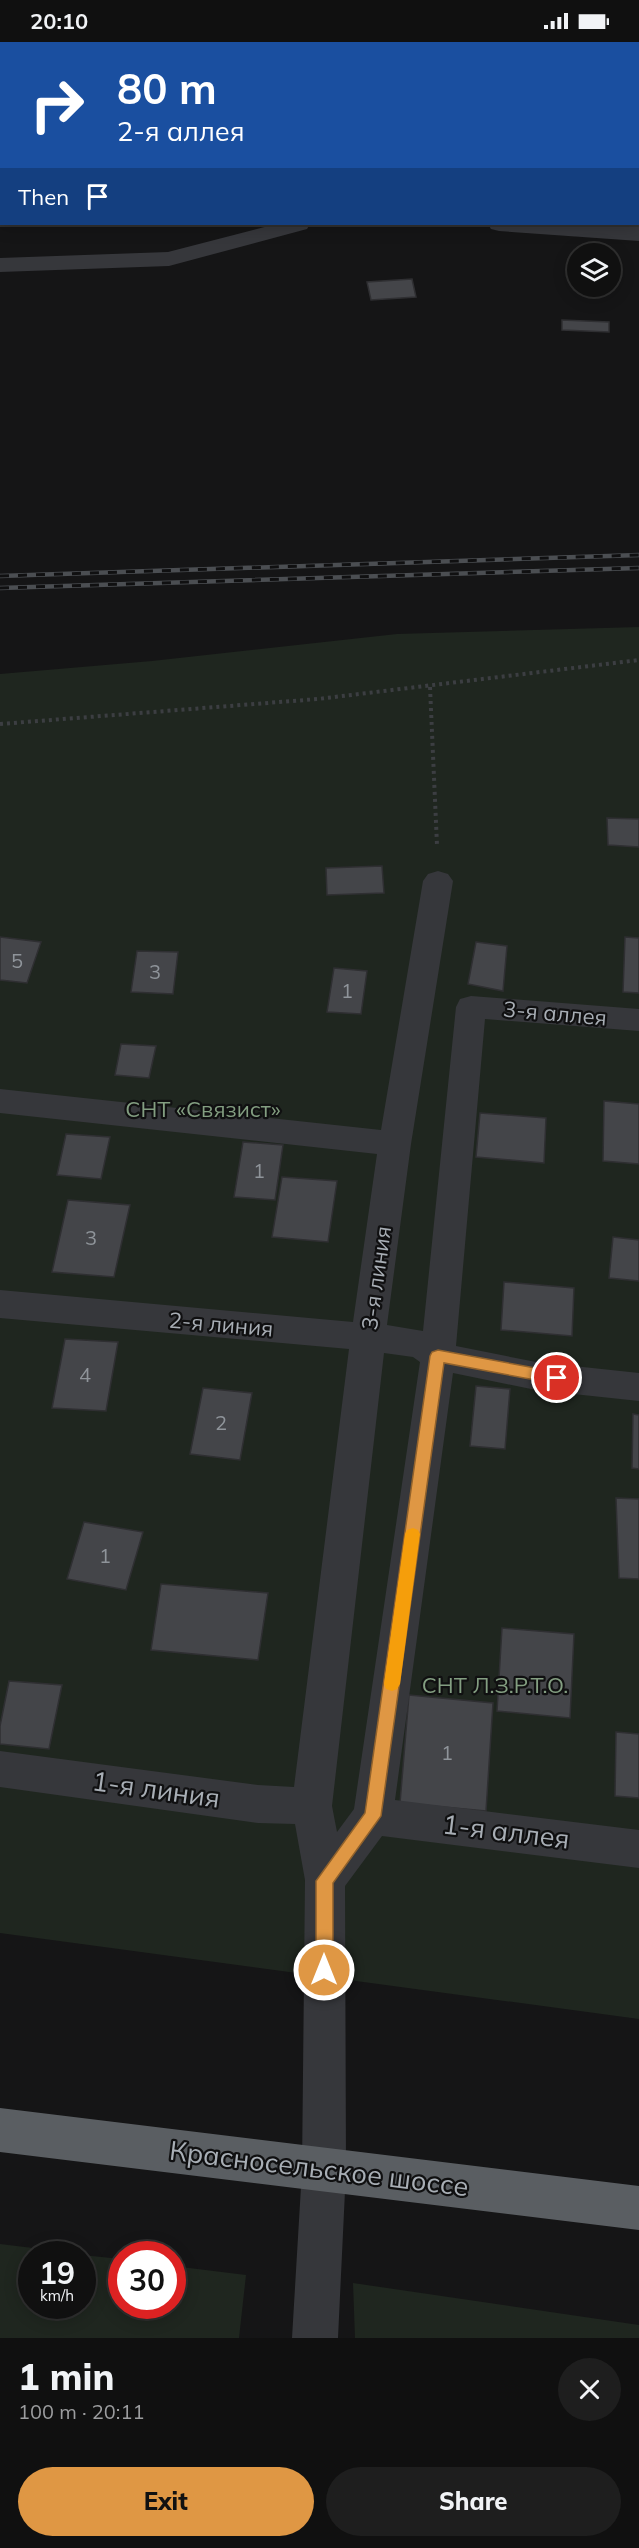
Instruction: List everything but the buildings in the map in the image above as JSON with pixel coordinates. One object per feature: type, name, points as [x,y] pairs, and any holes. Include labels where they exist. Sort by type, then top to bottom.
[{"type":"highway","name":"Красносельское шоссе","points":[[0,2130],[639,2208]]},
{"type":"street","points":[[0,265],[169,259],[295,225]]},
{"type":"street","points":[[513,225],[639,234]]},
{"type":"street","name":"3-я линия","points":[[315,2338],[324,2170],[324,1881],[312,1806],[368,1337],[395,1144],[438,881]]},
{"type":"street","name":"3-я аллея","points":[[438,1356],[471,1007],[639,1020]]},
{"type":"street","points":[[0,1101],[395,1144]]},
{"type":"street","name":"2-я линия","points":[[0,1304],[368,1337],[421,1344],[438,1356],[536,1376],[639,1387]]},
{"type":"street","points":[[324,1881],[373,1816],[438,1356]]},
{"type":"street","name":"1-я линия","points":[[0,1768],[258,1804],[312,1806]]},
{"type":"street","name":"1-я аллея","points":[[373,1816],[639,1849]]},
{"type":"path","points":[[0,724],[318,699],[639,660]]},
{"type":"path","points":[[430,687],[438,881]]},
{"type":"green space","points":[[639,627],[639,2019],[0,1933],[0,674],[152,661],[397,634]]},
{"type":"green space","points":[[0,2244],[18,2246],[18,2319],[96,2319],[96,2256],[108,2258],[108,2319],[186,2319],[186,2268],[246,2275],[239,2338],[0,2338]]},
{"type":"green space","points":[[353,2283],[639,2325],[639,2338],[355,2338]]},
{"type":"railway","points":[[0,576],[639,555]]},
{"type":"railway","points":[[0,588],[639,568]]},
{"type":"slow traffic","points":[[392,1684],[413,1534]]},
{"type":"route","points":[[324,1970],[324,1881],[373,1816],[438,1356],[536,1376],[557,1378]]},
{"type":"park label","name":"СНТ «Связист»","points":[[203,1109]]},
{"type":"park label","name":"СНТ Л.З.Р.Т.О.","points":[[495,1685]]}]
